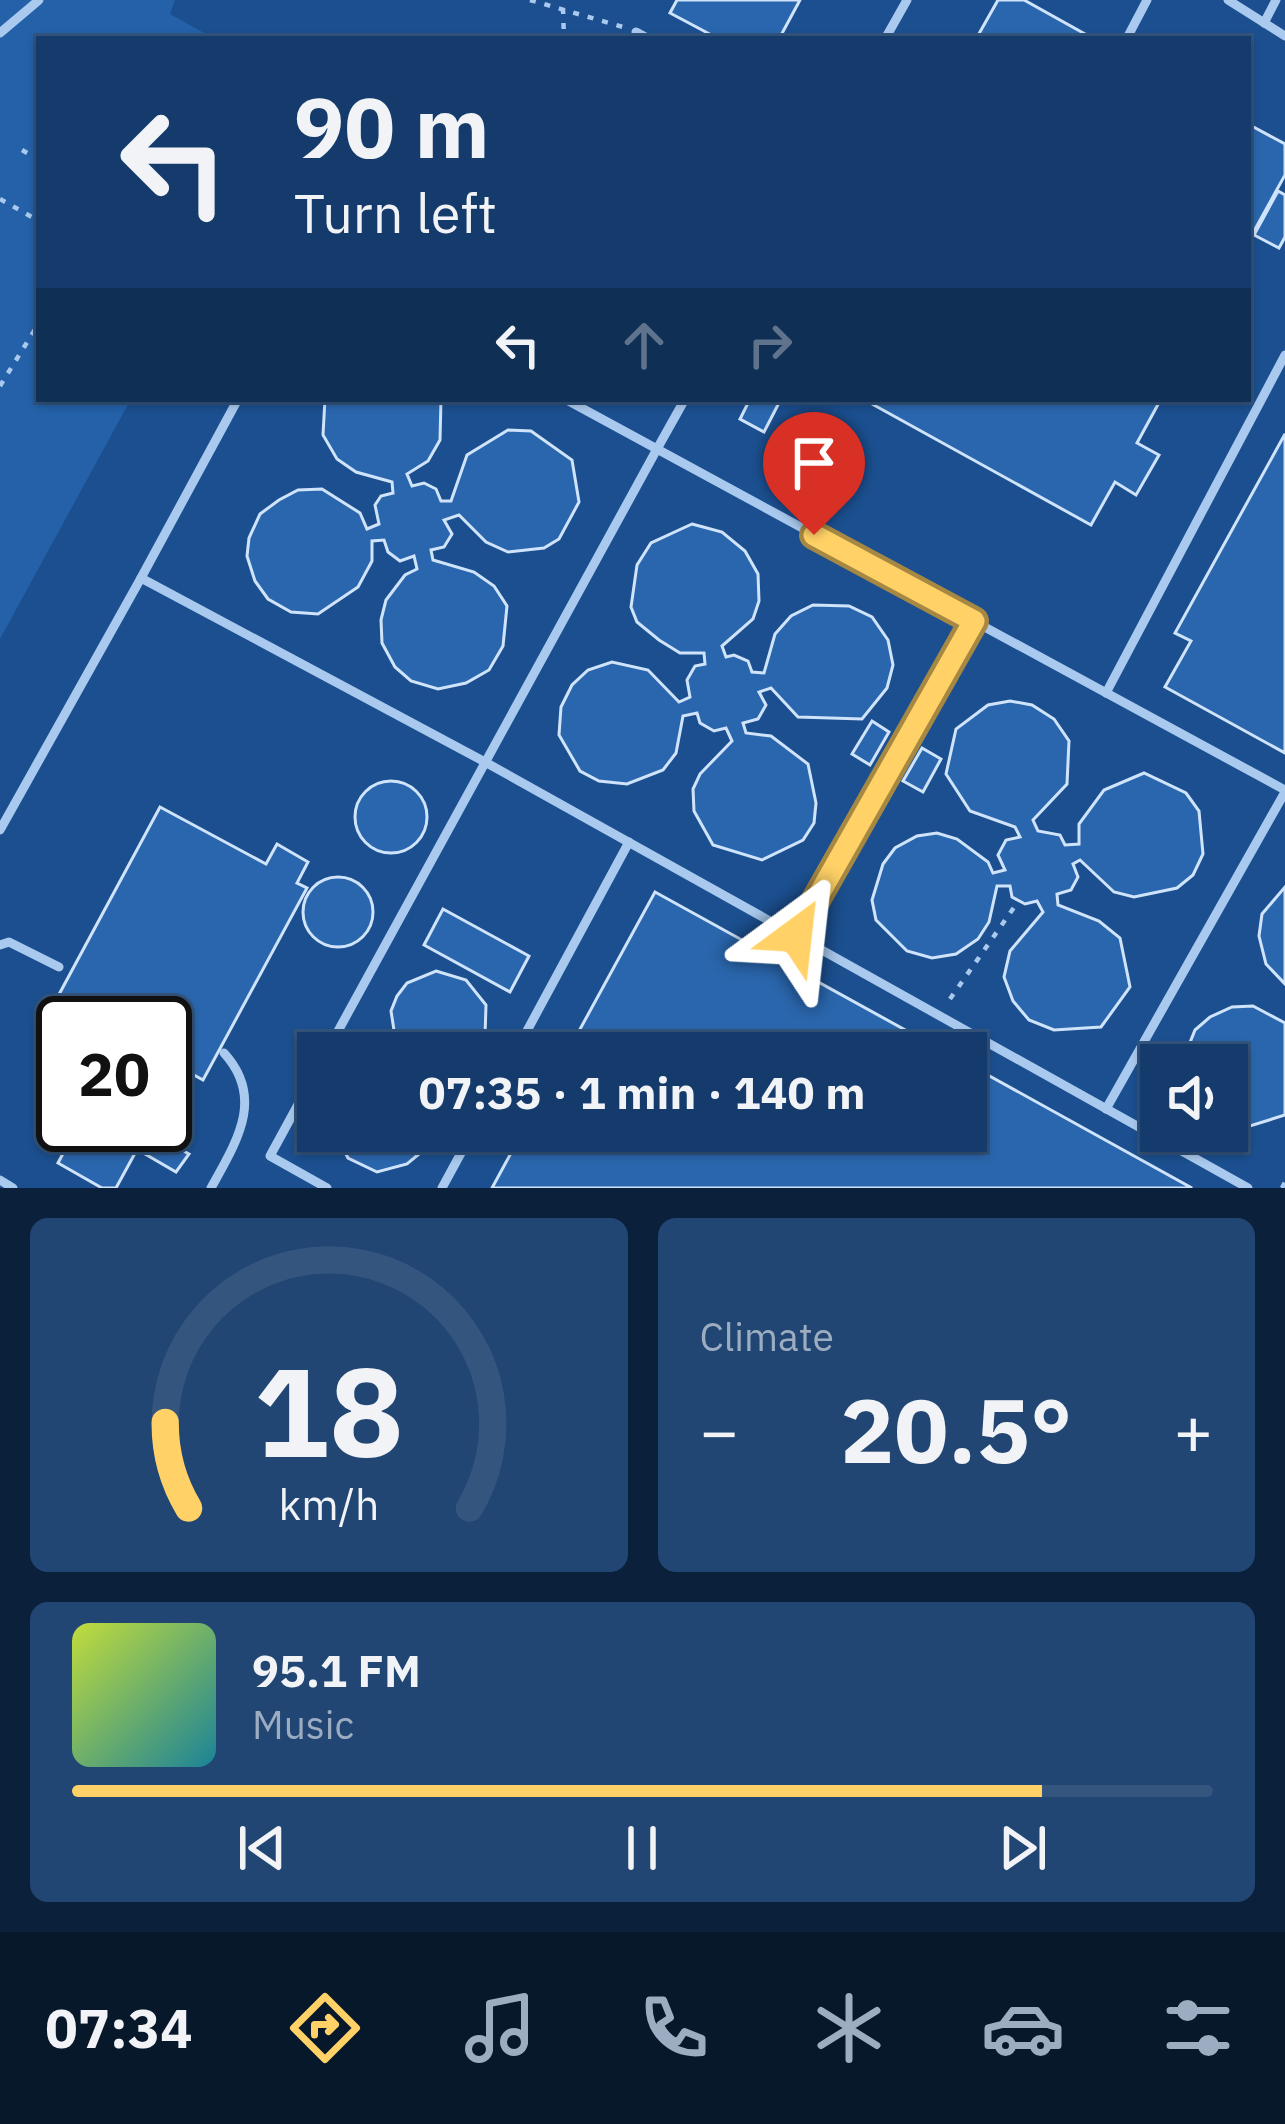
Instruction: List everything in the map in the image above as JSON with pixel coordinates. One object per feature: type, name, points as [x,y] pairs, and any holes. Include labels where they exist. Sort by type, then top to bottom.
[{"type":"lane","points":[[0,33],[39,0]]},
{"type":"lane","points":[[887,36],[907,0]]},
{"type":"lane","points":[[1128,36],[1147,0]]},
{"type":"lane","points":[[1228,0],[1285,36]]},
{"type":"lane","points":[[1264,23],[1276,0]]},
{"type":"lane","points":[[636,32],[643,36]]},
{"type":"lane","points":[[1106,693],[1285,355]]},
{"type":"lane","points":[[0,830],[236,402]]},
{"type":"lane","points":[[571,402],[1285,791],[1106,1108]]},
{"type":"lane","points":[[337,1032],[683,402]]},
{"type":"lane","points":[[141,578],[485,762],[1248,1188]]},
{"type":"lane","points":[[796,935],[974,621]]},
{"type":"lane","points":[[526,1032],[629,842]]},
{"type":"lane","points":[[0,945],[9,942],[59,967]]},
{"type":"lane","points":[[211,1188],[235,1144],[246,1106],[243,1073],[224,1053]]},
{"type":"lane","points":[[297,1106],[270,1156],[327,1188]]},
{"type":"lane","points":[[442,1188],[462,1152]]},
{"type":"lane","points":[[0,1180],[14,1188]]},
{"type":"path","points":[[530,0],[636,32]]},
{"type":"path","points":[[563,8],[563,36]]},
{"type":"path","points":[[22,150],[36,158]]},
{"type":"path","points":[[0,199],[36,219]]},
{"type":"path","points":[[0,386],[36,327]]},
{"type":"path","points":[[941,1016],[963,975],[984,955],[1015,906]]},
{"type":"shaded area","points":[[0,0],[175,0],[170,14],[210,36],[36,36],[36,402],[129,402],[0,639]]},
{"type":"building","points":[[677,0],[800,0],[781,36],[713,36],[670,13]]},
{"type":"building","points":[[998,0],[1024,0],[1089,36],[978,36]]},
{"type":"building","points":[[1251,126],[1285,144],[1285,175],[1251,237]]},
{"type":"building","points":[[1278,191],[1285,195],[1285,237],[1279,248],[1254,235]]},
{"type":"building","points":[[325,402],[441,402],[440,440],[428,461],[407,474],[412,486],[424,483],[436,489],[441,501],[451,501],[467,455],[508,430],[531,431],[572,460],[579,502],[559,539],[544,548],[508,552],[486,542],[459,515],[444,520],[452,534],[444,547],[431,550],[433,560],[474,572],[494,586],[507,606],[503,646],[489,670],[466,683],[438,689],[411,681],[395,667],[382,643],[381,620],[386,600],[405,575],[417,569],[414,556],[400,561],[388,552],[384,540],[372,541],[372,561],[358,587],[318,614],[291,612],[268,599],[255,581],[247,556],[260,514],[298,490],[322,489],[360,513],[367,529],[379,524],[375,505],[381,496],[393,493],[392,482],[356,472],[337,459],[323,435]]},
{"type":"building","points":[[748,402],[779,402],[764,432],[740,419]]},
{"type":"building","points":[[868,402],[1159,402],[1137,443],[1159,455],[1136,495],[1115,482],[1091,525]]},
{"type":"building","points":[[1285,434],[1285,753],[1165,687],[1191,641],[1175,633]]},
{"type":"building","points":[[692,524],[722,532],[745,551],[758,574],[759,601],[753,619],[722,646],[726,657],[734,655],[748,661],[752,672],[764,673],[775,634],[791,616],[813,605],[849,606],[872,617],[888,640],[893,665],[887,688],[862,719],[798,717],[771,688],[759,692],[766,705],[758,719],[743,723],[746,733],[771,736],[808,764],[816,803],[814,823],[803,840],[762,860],[713,845],[694,811],[693,789],[700,774],[732,741],[726,728],[714,731],[700,723],[697,713],[683,716],[676,753],[663,770],[627,784],[599,781],[580,771],[559,735],[561,707],[572,685],[588,670],[612,662],[648,670],[679,702],[690,697],[687,680],[695,666],[705,664],[704,653],[680,653],[659,640],[637,622],[631,607],[637,565],[651,543]]},
{"type":"building","points":[[1010,701],[1032,705],[1054,719],[1069,741],[1067,784],[1033,820],[1038,831],[1060,835],[1065,845],[1079,844],[1079,824],[1104,790],[1144,773],[1186,793],[1199,811],[1203,854],[1193,875],[1177,888],[1134,897],[1114,892],[1080,860],[1073,864],[1078,877],[1071,890],[1057,894],[1058,905],[1099,921],[1120,938],[1130,987],[1101,1027],[1054,1030],[1029,1020],[1013,1001],[1004,977],[1010,951],[1043,912],[1037,901],[1025,904],[1012,897],[1010,886],[997,886],[989,922],[978,939],[956,954],[932,958],[907,951],[876,920],[872,900],[883,864],[895,848],[917,836],[937,833],[957,839],[988,862],[993,873],[1005,870],[998,855],[1006,840],[1020,837],[1015,827],[970,811],[946,774],[956,729],[988,705]]},
{"type":"building","points":[[872,721],[889,732],[870,765],[852,754]]},
{"type":"building","points":[[922,748],[941,759],[923,792],[903,781]]},
{"type":"building","points":[[391,781],[417,791],[427,817],[417,843],[391,853],[365,843],[355,817],[365,791]]},
{"type":"building","points":[[160,807],[266,864],[277,844],[308,862],[297,883],[307,888],[203,1080],[192,1074],[192,996],[58,996]]},
{"type":"building","points":[[338,877],[363,887],[373,912],[363,937],[338,947],[313,937],[303,912],[313,887]]},
{"type":"building","points":[[1285,887],[1285,984],[1266,964],[1259,936],[1262,914]]},
{"type":"building","points":[[655,892],[909,1032],[578,1032]]},
{"type":"building","points":[[443,909],[529,956],[510,992],[424,945]]},
{"type":"building","points":[[436,971],[466,980],[486,1005],[485,1032],[394,1032],[391,1011],[407,983]]},
{"type":"building","points":[[1253,1006],[1285,1023],[1285,1115],[1248,1127],[1248,1044],[1189,1044],[1195,1030],[1232,1007]]},
{"type":"building","points":[[987,1075],[1192,1188],[492,1188],[512,1152],[987,1152]]},
{"type":"building","points":[[64,1152],[136,1152],[116,1188],[102,1188],[58,1163]]},
{"type":"building","points":[[185,1152],[189,1154],[176,1172],[145,1154]]},
{"type":"building","points":[[345,1152],[420,1152],[407,1164],[377,1172]]},
{"type":"route","points":[[796,935],[974,621],[814,535]]}]
